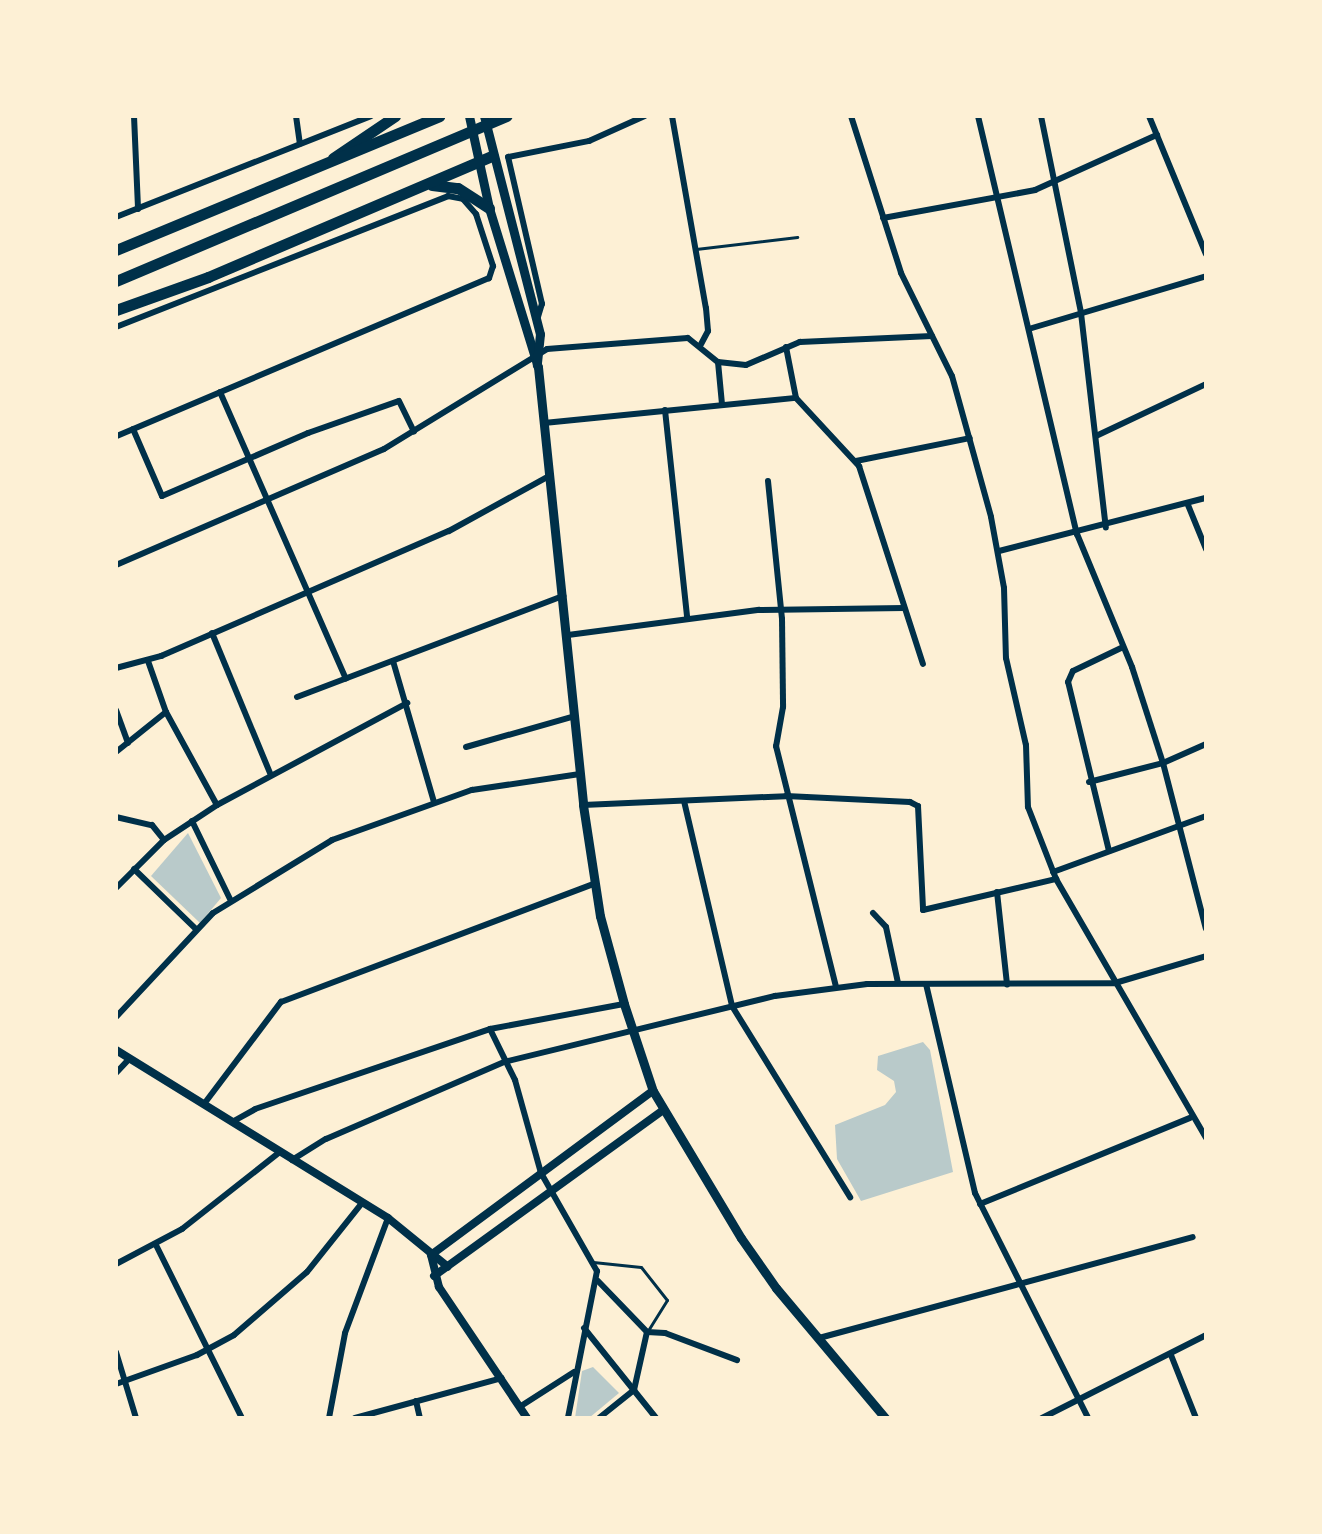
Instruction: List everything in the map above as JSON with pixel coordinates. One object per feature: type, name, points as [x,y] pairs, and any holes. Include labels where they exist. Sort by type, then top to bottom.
[{"type":"highway","points":[[329,162],[348,143],[395,116]]},
{"type":"highway","points":[[116,250],[439,116]]},
{"type":"highway","points":[[116,281],[507,116]]},
{"type":"highway","points":[[116,310],[478,165],[491,156]]},
{"type":"highway","points":[[428,184],[458,188],[489,208]]},
{"type":"main road","points":[[469,116],[489,208],[512,288],[537,357]]},
{"type":"main road","points":[[484,116],[491,156],[536,321],[537,357],[568,635],[583,805],[594,884],[632,1030],[653,1091],[663,1110],[755,1258],[885,1418]]},
{"type":"street","points":[[134,116],[138,209]]},
{"type":"street","points":[[296,116],[300,144]]},
{"type":"street","points":[[116,217],[371,116]]},
{"type":"street","points":[[536,321],[542,304],[508,157],[589,141],[645,116]]},
{"type":"street","points":[[672,116],[708,328],[701,344]]},
{"type":"street","points":[[851,116],[901,273],[952,376],[999,551],[1006,658],[1026,745],[1028,807],[1054,876],[1190,1118],[1206,1138]]},
{"type":"street","points":[[978,116],[1032,328],[1077,534],[1123,647],[1163,763],[1206,929]]},
{"type":"street","points":[[1041,116],[1081,313],[1106,528]]},
{"type":"street","points":[[1149,116],[1206,254]]},
{"type":"street","points":[[883,218],[1001,198],[1055,182],[1157,135]]},
{"type":"street","points":[[116,327],[448,196],[463,199],[476,214],[493,266],[489,278],[116,436]]},
{"type":"street","points":[[1032,328],[1206,276]]},
{"type":"street","points":[[718,362],[755,363],[786,347],[823,340],[932,336]]},
{"type":"street","points":[[116,565],[268,500],[414,432],[537,357],[670,339],[701,344],[718,362],[722,404]]},
{"type":"street","points":[[786,347],[796,398],[856,461],[923,664]]},
{"type":"street","points":[[1096,436],[1206,384]]},
{"type":"street","points":[[220,392],[346,679]]},
{"type":"street","points":[[544,423],[796,398]]},
{"type":"street","points":[[133,429],[162,496],[399,401],[414,432]]},
{"type":"street","points":[[665,410],[687,617]]},
{"type":"street","points":[[856,461],[970,438]]},
{"type":"street","points":[[116,668],[148,661],[460,525],[549,476]]},
{"type":"street","points":[[768,481],[782,609],[783,707],[776,746],[786,796],[836,986]]},
{"type":"street","points":[[999,551],[1106,528],[1206,498]]},
{"type":"street","points":[[1188,505],[1206,549]]},
{"type":"street","points":[[297,697],[563,595]]},
{"type":"street","points":[[568,635],[687,617],[782,609],[904,608]]},
{"type":"street","points":[[212,633],[270,773]]},
{"type":"street","points":[[1109,851],[1089,782],[1069,677],[1123,647]]},
{"type":"street","points":[[148,661],[166,712],[217,805]]},
{"type":"street","points":[[393,661],[434,802]]},
{"type":"street","points":[[116,888],[164,840],[217,805],[270,773],[407,703]]},
{"type":"street","points":[[116,710],[128,743]]},
{"type":"street","points":[[116,752],[166,712]]},
{"type":"street","points":[[466,747],[575,716]]},
{"type":"street","points":[[1089,782],[1163,763],[1206,744]]},
{"type":"street","points":[[116,1017],[196,929],[230,899],[332,840],[472,790],[580,774]]},
{"type":"street","points":[[583,805],[786,796],[918,806],[923,910],[1054,876],[1109,851],[1178,829],[1206,816]]},
{"type":"street","points":[[684,801],[732,1006],[850,1197]]},
{"type":"street","points":[[116,817],[152,825],[164,840]]},
{"type":"street","points":[[192,821],[230,899]]},
{"type":"street","points":[[134,869],[196,929]]},
{"type":"street","points":[[204,1104],[281,1002],[594,884]]},
{"type":"street","points":[[997,892],[1007,984]]},
{"type":"street","points":[[873,913],[886,927],[898,983]]},
{"type":"street","points":[[292,1160],[326,1139],[504,1062],[732,1006],[836,986],[1115,983],[1206,956]]},
{"type":"street","points":[[926,984],[960,1138],[980,1204],[1088,1418]]},
{"type":"street","points":[[232,1122],[255,1109],[490,1029],[624,1004]]},
{"type":"street","points":[[490,1029],[518,1089],[541,1173],[592,1262],[598,1281],[647,1332],[665,1333],[737,1360]]},
{"type":"street","points":[[116,1050],[388,1218],[448,1267]]},
{"type":"street","points":[[116,1073],[129,1059]]},
{"type":"street","points":[[433,1254],[653,1091]]},
{"type":"street","points":[[434,1276],[663,1110]]},
{"type":"street","points":[[980,1204],[1190,1118]]},
{"type":"street","points":[[116,1264],[156,1245],[280,1152]]},
{"type":"street","points":[[116,1384],[208,1351],[293,1287],[362,1203]]},
{"type":"street","points":[[329,1418],[345,1333],[388,1218]]},
{"type":"street","points":[[819,1338],[1193,1237]]},
{"type":"street","points":[[156,1245],[242,1418]]},
{"type":"street","points":[[433,1254],[434,1276],[527,1418]]},
{"type":"street","points":[[568,1418],[574,1372],[598,1281]]},
{"type":"street","points":[[584,1328],[656,1418]]},
{"type":"street","points":[[599,1418],[634,1390],[647,1332]]},
{"type":"street","points":[[1042,1418],[1079,1402],[1206,1335]]},
{"type":"street","points":[[116,1352],[136,1418]]},
{"type":"street","points":[[1171,1355],[1196,1418]]},
{"type":"street","points":[[521,1406],[574,1372]]},
{"type":"street","points":[[355,1418],[502,1378]]},
{"type":"street","points":[[416,1401],[420,1418]]},
{"type":"lane","points":[[696,249],[797,237]]},
{"type":"lane","points":[[592,1262],[641,1267],[667,1300],[647,1332]]},
{"type":"shaded area","points":[[188,833],[221,898],[200,923],[151,876]]},
{"type":"shaded area","points":[[923,1042],[930,1050],[953,1172],[861,1201],[837,1159],[835,1125],[885,1105],[896,1092],[894,1081],[877,1070],[878,1056]]},
{"type":"shaded area","points":[[593,1367],[619,1393],[589,1418],[575,1418],[582,1371]]}]
